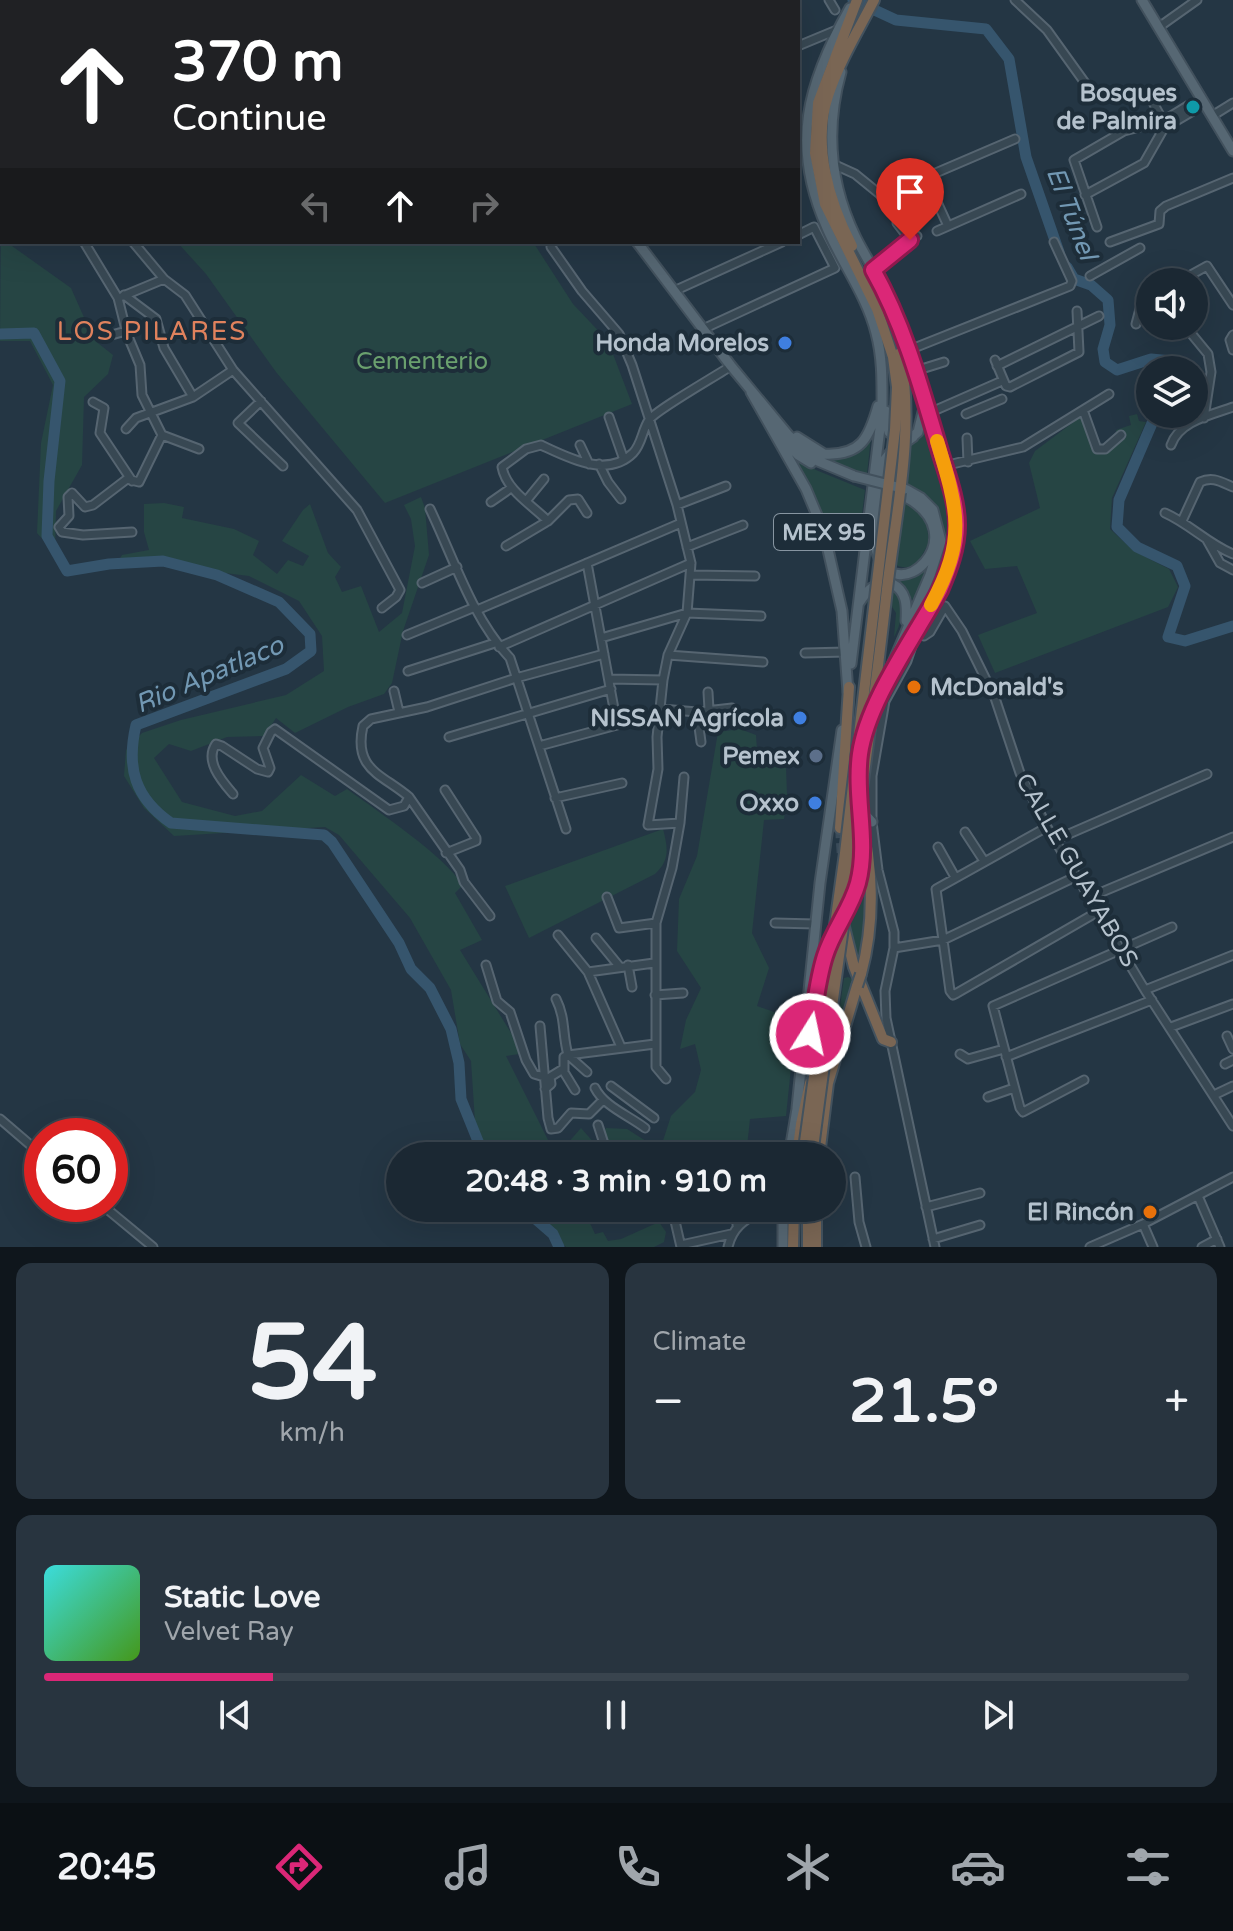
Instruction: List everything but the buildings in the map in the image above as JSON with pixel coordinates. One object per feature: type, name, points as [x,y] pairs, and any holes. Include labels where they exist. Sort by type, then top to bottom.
[{"type":"highway","points":[[814,1142],[855,851],[904,430],[903,370],[896,337],[825,204],[815,153],[818,103],[842,27],[856,0]]},
{"type":"highway","name":"MEX 95","points":[[847,52],[874,0]]},
{"type":"highway","points":[[802,1142],[845,853],[895,430],[895,368],[884,319],[840,221],[825,163],[825,108],[847,52]]},
{"type":"highway","points":[[840,828],[849,687]]},
{"type":"highway","points":[[821,1142],[828,1083],[861,974],[872,919],[868,848],[861,810]]},
{"type":"highway","points":[[801,1142],[806,1095],[828,1022],[844,924],[854,967],[883,1039],[891,1042]]},
{"type":"highway","points":[[795,1247],[796,1222]]},
{"type":"highway","points":[[808,1222],[808,1247]]},
{"type":"highway","points":[[816,1222],[816,1247]]},
{"type":"main road","points":[[1142,0],[1159,27],[1196,105],[1212,116],[1233,151]]},
{"type":"main road","name":"MEX 95","points":[[797,1108],[815,924],[849,687],[882,412],[883,376],[876,331],[819,208],[807,154],[809,104],[842,27]]},
{"type":"main road","name":"MEX 95","points":[[847,52],[833,106],[833,164],[847,217],[886,294],[909,350],[955,508],[957,535],[947,573],[878,698]]},
{"type":"main road","name":"MEX 95","points":[[639,244],[751,392],[801,449],[854,478]]},
{"type":"main road","points":[[883,376],[889,432],[899,439],[913,437]]},
{"type":"main road","name":"MEX 95","points":[[751,392],[806,489],[824,532],[840,597],[849,687]]},
{"type":"main road","points":[[770,411],[809,447],[824,454],[838,454],[853,450],[865,441],[882,392]]},
{"type":"main road","points":[[769,425],[798,455],[829,472],[854,478],[904,492],[926,512],[934,533],[931,552],[922,567],[909,575],[895,573],[881,562],[875,537],[882,463],[890,453],[913,437],[922,424],[925,399]]},
{"type":"main road","name":"MEX 95","points":[[791,1142],[825,955],[858,883],[860,754],[866,726],[930,575],[941,541],[933,510],[921,498],[904,492]]},
{"type":"main road","points":[[857,607],[864,594],[877,584],[897,586],[906,601],[904,632]]},
{"type":"main road","points":[[861,810],[872,822]]},
{"type":"main road","points":[[783,1222],[783,1247]]},
{"type":"street","points":[[829,0],[835,10]]},
{"type":"street","points":[[1015,0],[1047,30],[1093,94]]},
{"type":"street","points":[[1159,27],[1197,0]]},
{"type":"street","points":[[800,45],[842,27]]},
{"type":"street","points":[[1156,91],[1150,97],[1163,121]]},
{"type":"street","points":[[1212,116],[1233,103]]},
{"type":"street","points":[[1097,227],[1074,160],[1124,131],[1163,121],[1196,105]]},
{"type":"street","points":[[1085,195],[1144,163],[1164,128],[1196,105]]},
{"type":"street","points":[[1148,125],[1156,140]]},
{"type":"street","points":[[833,164],[855,174],[882,196],[1015,139]]},
{"type":"street","points":[[926,178],[948,226]]},
{"type":"street","points":[[1110,242],[1159,224],[1160,211],[1166,206],[1233,178]]},
{"type":"street","points":[[937,231],[1021,194]]},
{"type":"street","points":[[873,270],[914,238],[897,223]]},
{"type":"street","points":[[703,329],[835,268],[814,227],[800,234]]},
{"type":"street","points":[[1090,276],[1140,248],[1122,237]]},
{"type":"street","points":[[909,350],[1070,286],[1072,281],[1054,242]]},
{"type":"street","points":[[85,244],[121,296],[156,319],[164,348],[193,397]]},
{"type":"street","points":[[135,244],[164,279],[185,295],[233,370],[357,510],[400,590],[382,608]]},
{"type":"street","points":[[674,291],[778,244]]},
{"type":"street","points":[[551,247],[582,291],[619,334],[677,505],[691,563],[687,613],[668,655],[663,680],[657,737],[658,769],[648,825],[680,823]]},
{"type":"street","points":[[1203,268],[1207,266],[1233,305]]},
{"type":"street","points":[[121,296],[164,279]]},
{"type":"street","points":[[121,296],[126,331],[140,365],[142,395],[150,414],[162,435],[196,448]]},
{"type":"street","points":[[1077,311],[1077,327],[1079,352],[1010,387],[1004,383],[996,363],[1077,327],[1099,316]]},
{"type":"street","points":[[108,336],[126,331]]},
{"type":"street","points":[[1233,335],[1230,340],[1233,350]]},
{"type":"street","points":[[1196,340],[1208,354],[1211,372],[1208,392]]},
{"type":"street","points":[[915,371],[944,362]]},
{"type":"street","points":[[548,521],[511,488],[503,476],[502,467],[526,449],[541,445],[580,463],[624,460],[634,453],[649,420],[731,366]]},
{"type":"street","points":[[126,429],[136,418],[193,397],[233,370]]},
{"type":"street","points":[[929,413],[1004,383]]},
{"type":"street","points":[[983,390],[990,405]]},
{"type":"street","points":[[944,466],[1031,443],[1109,394]]},
{"type":"street","points":[[966,414],[1002,399]]},
{"type":"street","points":[[261,401],[238,423],[283,466]]},
{"type":"street","points":[[93,402],[104,408],[100,433],[136,481]]},
{"type":"street","points":[[1208,416],[1233,407]]},
{"type":"street","points":[[1083,410],[1097,449],[1105,449],[1121,435]]},
{"type":"street","points":[[609,417],[624,460]]},
{"type":"street","points":[[1171,445],[1175,434],[1182,428]]},
{"type":"street","points":[[136,481],[162,435]]},
{"type":"street","points":[[967,438],[968,462]]},
{"type":"street","points":[[580,445],[589,464]]},
{"type":"street","points":[[599,464],[621,499]]},
{"type":"street","points":[[1222,482],[1233,477]]},
{"type":"street","points":[[1182,521],[1200,482],[1208,478],[1233,487]]},
{"type":"street","points":[[132,532],[83,535],[62,532],[59,527],[69,516],[68,497],[72,493],[85,507],[93,505],[127,479],[136,481]]},
{"type":"street","points":[[526,501],[544,479]]},
{"type":"street","points":[[677,505],[726,486]]},
{"type":"street","points":[[491,502],[511,488]]},
{"type":"street","points":[[506,546],[548,521],[573,498],[578,499],[587,513]]},
{"type":"street","points":[[430,509],[476,609],[497,645],[510,658],[566,829]]},
{"type":"street","points":[[1165,513],[1233,554]]},
{"type":"street","points":[[407,635],[681,523]]},
{"type":"street","points":[[687,547],[743,525]]},
{"type":"street","points":[[1207,540],[1220,563],[1233,570]]},
{"type":"street","points":[[539,746],[617,725],[587,563]]},
{"type":"street","points":[[408,671],[497,645],[691,563]]},
{"type":"street","points":[[422,583],[457,567]]},
{"type":"street","points":[[691,575],[755,576]]},
{"type":"street","name":"CALLE GUAYABOS","points":[[916,634],[924,636],[930,632],[941,610],[945,606],[950,610],[995,698],[1020,773],[1047,827],[1145,990],[1230,1115],[1233,1126]]},
{"type":"street","points":[[601,638],[687,613],[761,616]]},
{"type":"street","points":[[916,634],[907,661],[885,701],[872,776],[872,822],[878,870],[894,932],[894,948],[885,991],[891,1042],[934,1243],[980,1225]]},
{"type":"street","points":[[805,653],[846,652]]},
{"type":"street","points":[[490,916],[409,797],[378,777],[365,762],[361,748],[363,726],[371,719],[427,707],[604,654]]},
{"type":"street","points":[[668,655],[763,662]]},
{"type":"street","points":[[609,679],[663,680]]},
{"type":"street","points":[[449,737],[611,689]]},
{"type":"street","points":[[394,691],[399,712]]},
{"type":"street","points":[[708,692],[709,710]]},
{"type":"street","points":[[661,709],[697,712],[732,708]]},
{"type":"street","points":[[697,712],[701,742]]},
{"type":"street","points":[[233,794],[217,775],[211,752],[213,746],[222,746],[257,769],[268,772],[270,768],[263,748],[275,729],[389,810],[404,806],[409,797]]},
{"type":"street","points":[[1055,840],[1207,774]]},
{"type":"street","points":[[666,1079],[656,1067],[656,923],[672,868],[684,777]]},
{"type":"street","points":[[555,798],[622,783]]},
{"type":"street","points":[[445,790],[476,838],[476,841],[446,853]]},
{"type":"street","points":[[1047,827],[936,889],[953,995],[1099,911]]},
{"type":"street","points":[[965,832],[984,861]]},
{"type":"street","points":[[1090,897],[1233,837]]},
{"type":"street","points":[[938,847],[955,877]]},
{"type":"street","points":[[894,948],[943,940],[1077,876]]},
{"type":"street","points":[[607,897],[619,928],[656,923]]},
{"type":"street","points":[[775,923],[815,924]]},
{"type":"street","points":[[1084,1080],[1023,1112],[993,1006],[996,1002],[1172,927]]},
{"type":"street","points":[[558,935],[588,972],[621,1047]]},
{"type":"street","points":[[596,938],[624,966],[632,987]]},
{"type":"street","points":[[1145,990],[1233,955]]},
{"type":"street","points":[[588,972],[654,963]]},
{"type":"street","points":[[486,965],[497,1001],[510,1012],[526,1060],[534,1074],[544,1077]]},
{"type":"street","points":[[655,995],[683,993]]},
{"type":"street","points":[[556,999],[565,1016],[566,1056],[563,1069],[575,1090]]},
{"type":"street","points":[[960,1054],[968,1059],[1005,1053],[1152,1000]]},
{"type":"street","points":[[1171,1027],[1233,1004]]},
{"type":"street","points":[[540,1026],[548,1118],[554,1130],[571,1113],[589,1114],[603,1100]]},
{"type":"street","points":[[1227,1036],[1233,1049]]},
{"type":"street","points":[[566,1056],[655,1044]]},
{"type":"street","points":[[566,1056],[587,1072]]},
{"type":"street","points":[[545,1089],[551,1084],[550,1077],[563,1069]]},
{"type":"street","points":[[611,1086],[654,1118]]},
{"type":"street","points":[[1214,1095],[1233,1086]]},
{"type":"street","points":[[595,1088],[603,1100],[645,1128]]},
{"type":"street","points":[[988,1097],[1014,1088]]},
{"type":"street","points":[[0,1119],[24,1140]]},
{"type":"street","points":[[598,1125],[603,1142]]},
{"type":"street","points":[[855,1177],[859,1222],[866,1247]]},
{"type":"street","points":[[1090,1247],[1143,1224],[1233,1177]]},
{"type":"street","points":[[926,1207],[980,1193]]},
{"type":"street","points":[[1198,1196],[1219,1243],[1202,1247]]},
{"type":"street","points":[[123,1222],[153,1247]]},
{"type":"street","points":[[675,1222],[681,1246],[731,1234]]},
{"type":"street","points":[[728,1247],[731,1234],[742,1222]]},
{"type":"street","points":[[1143,1224],[1153,1247]]},
{"type":"green space","points":[[1,244],[12,244],[71,288],[94,340],[113,355],[108,374],[84,397],[82,465],[56,511],[55,553],[37,533],[41,443],[53,385],[30,341],[0,341]]},
{"type":"green space","name":"Cementerio","points":[[179,244],[534,244],[573,304],[608,341],[632,404],[385,503],[276,372],[206,274]]},
{"type":"green space","points":[[1136,414],[1136,428],[1143,428],[1112,498],[1110,529],[1134,551],[1169,569],[1178,587],[1168,607],[995,673],[978,635],[1037,613],[1017,566],[985,569],[970,541],[1040,508],[1029,463],[1035,451],[1083,415],[1093,449],[1118,441],[1116,430],[1131,425],[1129,416]]},
{"type":"green space","points":[[927,426],[942,473],[950,523],[944,562],[921,612],[917,610],[941,547],[943,530],[940,515],[930,501],[912,489],[885,478],[897,456],[913,444]]},
{"type":"green space","points":[[871,437],[867,474],[835,465],[820,457],[848,455]]},
{"type":"green space","points":[[790,452],[816,470],[865,490],[862,515],[829,532]]},
{"type":"green space","points":[[883,495],[902,500],[926,518],[929,543],[916,565],[899,566],[885,556]]},
{"type":"green space","points":[[421,497],[425,508],[429,555],[403,631],[392,683],[384,694],[348,707],[295,733],[276,718],[264,736],[227,737],[191,751],[169,744],[154,758],[182,802],[235,816],[262,811],[301,775],[335,796],[347,789],[441,860],[463,885],[455,893],[482,940],[460,950],[516,1041],[519,1054],[506,1056],[549,1142],[479,1142],[471,1061],[460,1044],[451,990],[410,918],[339,835],[325,827],[174,836],[144,808],[124,776],[126,750],[142,733],[181,720],[286,695],[324,671],[322,636],[299,601],[249,576],[119,560],[122,555],[149,550],[144,532],[144,504],[164,503],[184,507],[182,518],[234,529],[259,541],[253,555],[277,574],[288,560],[303,566],[309,556],[282,541],[310,504],[328,553],[341,567],[335,577],[342,592],[361,586],[379,632],[402,613],[415,546],[411,519],[404,505]]},
{"type":"green space","points":[[929,567],[915,600],[910,598],[900,583],[888,578],[912,579]]},
{"type":"green space","points":[[878,588],[893,588],[900,599],[901,618],[894,637],[896,613],[889,602],[864,603],[868,595]]},
{"type":"green space","points":[[740,729],[756,735],[758,764],[786,768],[787,795],[784,819],[764,820],[752,933],[769,968],[757,1006],[777,1013],[780,1034],[792,1058],[786,1116],[750,1119],[748,1142],[663,1142],[671,1116],[695,1092],[701,1070],[695,1044],[680,1049],[686,1020],[701,988],[677,951],[679,899],[697,856],[718,732]]},
{"type":"green space","points":[[663,829],[666,853],[663,864],[655,874],[529,938],[505,886]]},
{"type":"green space","points":[[865,857],[867,919],[859,967],[847,921],[859,890]]},
{"type":"green space","points":[[844,978],[854,980],[835,1041]]},
{"type":"green space","points":[[581,1128],[593,1142],[569,1142]]},
{"type":"green space","points":[[606,1128],[627,1129],[647,1142],[598,1142]]},
{"type":"green space","points":[[539,1222],[589,1222],[595,1234],[603,1232],[608,1241],[621,1239],[659,1222],[666,1232],[664,1242],[654,1247],[566,1247]]},
{"type":"waterway","name":"El Túnel","points":[[853,0],[896,20],[986,29],[1009,59],[1026,157],[1059,252]]},
{"type":"waterway","name":"El Túnel","points":[[1067,267],[1074,279],[1091,285],[1108,300],[1110,325],[1103,349],[1105,362],[1117,370],[1136,364]]},
{"type":"waterway","name":"Rio Apatlaco","points":[[0,334],[34,333],[60,381],[49,481],[47,536],[67,571],[109,564],[163,561],[217,575],[279,602],[310,634],[311,651],[286,669],[136,725],[132,755],[136,781],[149,803],[171,823],[324,835],[332,842],[399,943],[411,969],[430,988],[451,1029],[459,1063],[461,1099],[478,1142]]},
{"type":"waterway","name":"El Túnel","points":[[1150,428],[1119,500],[1117,527],[1137,547],[1177,566],[1185,586],[1168,637],[1185,641],[1233,626]]},
{"type":"waterway","name":"Rio Apatlaco","points":[[539,1222],[553,1234],[559,1247]]},
{"type":"tunnel","points":[[840,828],[842,858]]},
{"type":"slow traffic","points":[[931,605],[947,573],[957,535],[951,487],[937,441]]},
{"type":"place","name":"Bosques de Palmira","points":[[1193,107]]},
{"type":"place","name":"Honda Morelos","points":[[785,343]]},
{"type":"place","name":"McDonald's","points":[[914,687]]},
{"type":"place","name":"NISSAN Agrícola","points":[[800,718]]},
{"type":"place","name":"Pemex","points":[[816,756]]},
{"type":"place","name":"Oxxo","points":[[815,803]]},
{"type":"place","name":"El Rincón","points":[[1150,1212]]},
{"type":"district","name":"LOS PILARES","points":[[152,331]]},
{"type":"route","points":[[810,1034],[825,955],[858,883],[861,860],[859,767],[866,726],[878,698],[940,590],[957,535],[951,487],[925,399],[909,350],[873,270],[910,240]]}]
